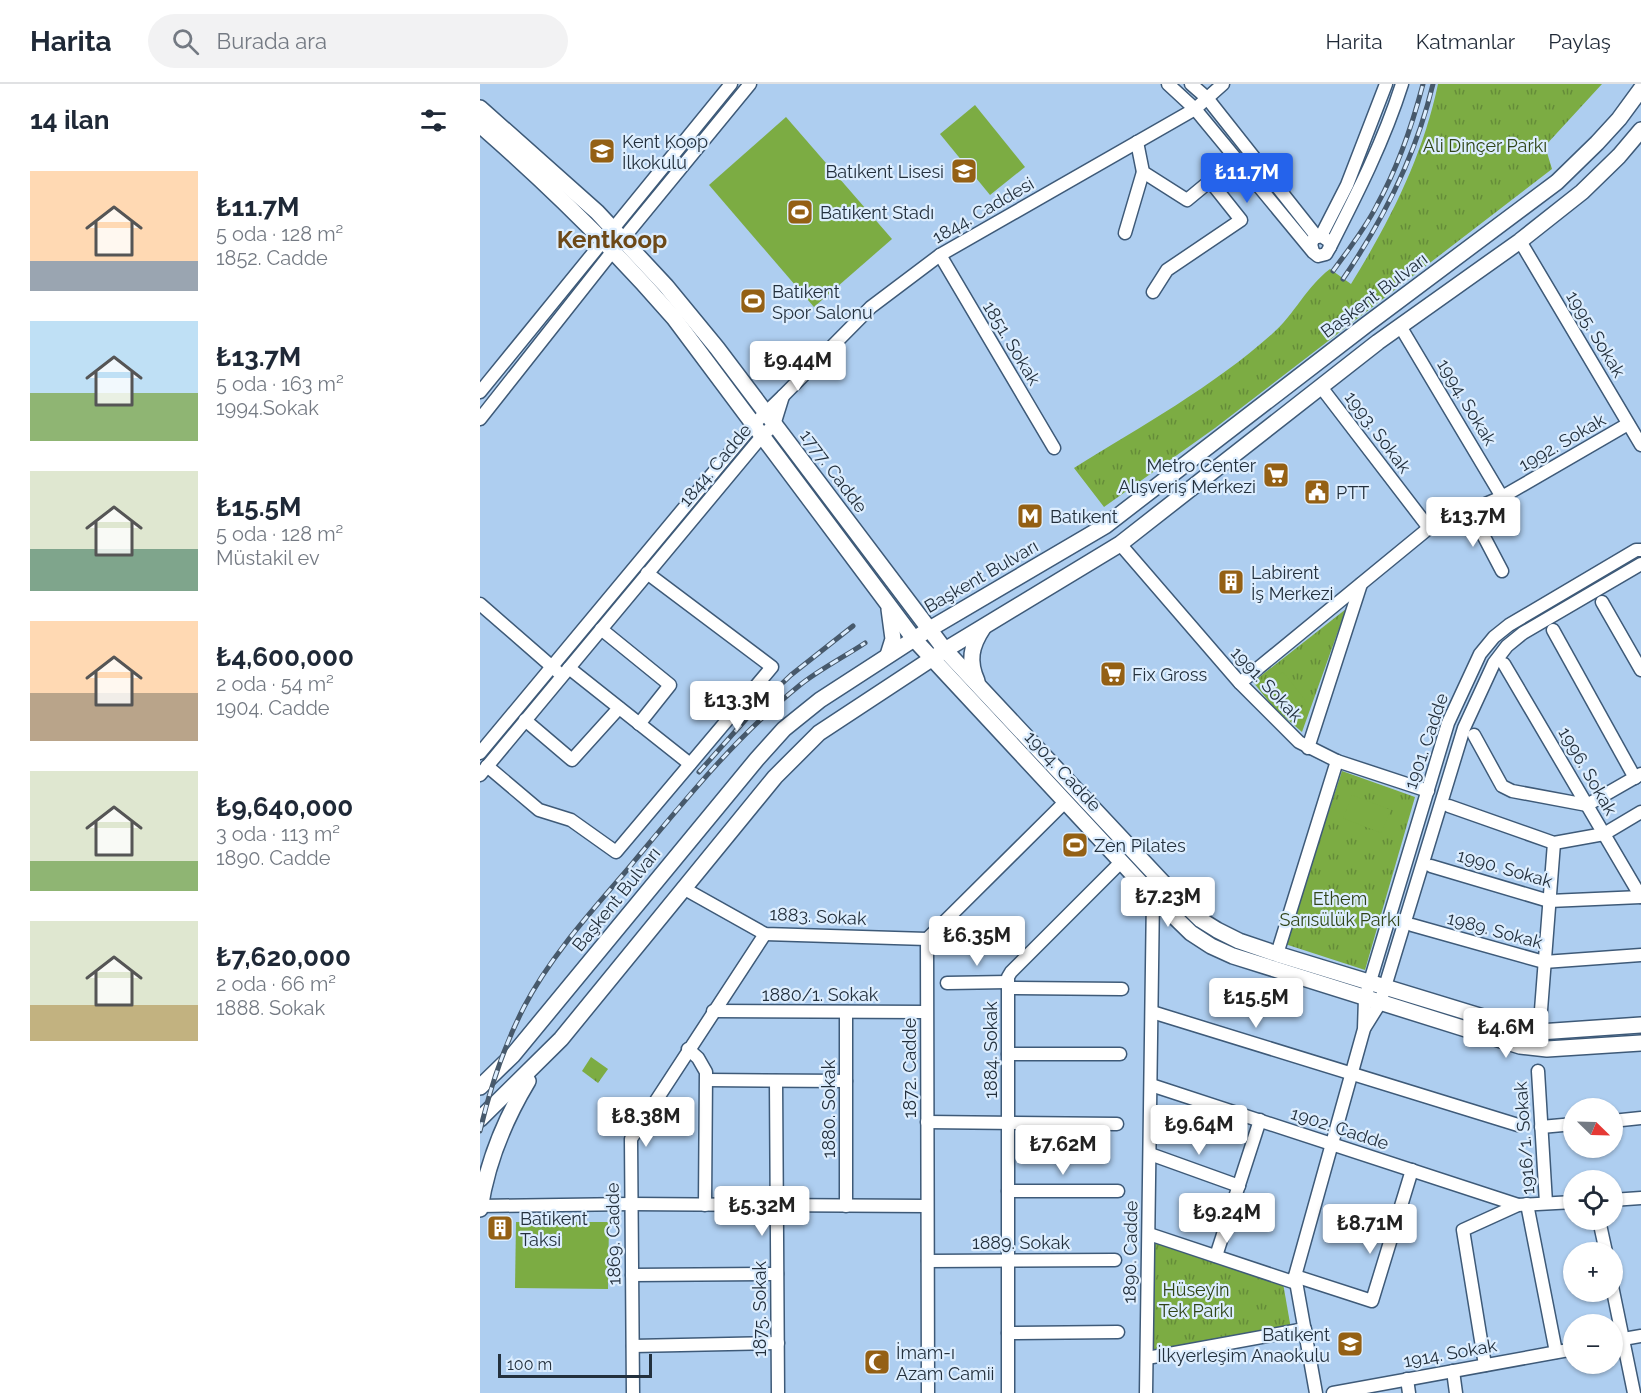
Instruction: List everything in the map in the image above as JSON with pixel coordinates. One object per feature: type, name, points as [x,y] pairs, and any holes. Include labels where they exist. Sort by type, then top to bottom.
[{"type":"main road","name":"Başkent Bulvarı","points":[[480,1087],[513,1055],[771,742],[807,708],[928,630],[1112,521],[1366,325],[1557,182],[1605,135],[1641,89]]},
{"type":"main road","name":"1777. Cadde","points":[[480,108],[547,166],[618,233],[696,321],[945,650]]},
{"type":"main road","name":"1777. Cadde","points":[[480,125],[519,159],[608,246],[674,318],[914,639]]},
{"type":"main road","points":[[480,1119],[540,1062],[600,993],[786,764],[809,741],[945,650],[1120,544],[1400,326],[1520,241],[1582,192],[1639,136]]},
{"type":"main road","points":[[888,655],[893,639],[889,606]]},
{"type":"main road","points":[[979,687],[973,673],[971,657],[984,626]]},
{"type":"main road","name":"1904. Cadde","points":[[914,639],[1153,896],[1191,933],[1218,949],[1242,960],[1494,1038],[1536,1048],[1641,1042]]},
{"type":"main road","name":"1904. Cadde","points":[[945,650],[1167,887],[1201,920],[1239,941],[1377,985],[1539,1032],[1641,1025]]},
{"type":"main road","points":[[480,1208],[485,1180],[498,1137],[519,1095],[540,1062]]},
{"type":"street","points":[[480,419],[731,84]]},
{"type":"street","points":[[618,233],[750,84]]},
{"type":"street","points":[[1168,84],[1195,109],[1318,256],[1324,256],[1328,252],[1379,146],[1402,84]]},
{"type":"street","points":[[1191,84],[1207,98],[1319,236],[1327,238],[1330,247]]},
{"type":"street","name":"1844. Caddesi","points":[[783,396],[871,308],[940,255],[1195,109],[1223,84]]},
{"type":"street","points":[[1313,252],[1311,243],[1319,236],[1347,185],[1386,84]]},
{"type":"street","points":[[1125,233],[1143,172],[1137,142]]},
{"type":"street","points":[[1143,172],[1187,200],[1210,181],[1241,220],[1167,270],[1153,292]]},
{"type":"street","name":"1995. Sokak","points":[[1520,241],[1641,445]]},
{"type":"street","points":[[480,392],[608,246]]},
{"type":"street","name":"1851. Sokak","points":[[940,255],[1054,448]]},
{"type":"street","name":"1994. Sokak","points":[[1400,326],[1502,497]]},
{"type":"street","name":"1993. Sokak","points":[[1321,387],[1429,528]]},
{"type":"street","name":"1844. Cadde","points":[[484,770],[525,720],[561,670],[757,430],[770,419],[783,396]]},
{"type":"street","name":"1992. Sokak","points":[[1240,683],[1429,528],[1502,497],[1628,424]]},
{"type":"street","name":"1844. Cadde","points":[[480,753],[601,629],[757,430]]},
{"type":"street","points":[[1470,512],[1502,571]]},
{"type":"street","name":"1991. Sokak","points":[[1120,544],[1240,683],[1292,737],[1308,748],[1337,761],[1428,791]]},
{"type":"street","name":"1901. Cadde","points":[[1377,985],[1428,791],[1450,719],[1472,668],[1488,642],[1509,625],[1636,550],[1641,550]]},
{"type":"street","name":"1901. Cadde","points":[[1316,1393],[1296,1280],[1372,1000],[1461,736],[1494,663],[1508,646],[1523,633],[1641,564]]},
{"type":"street","points":[[484,770],[539,810],[571,820],[616,852],[772,667],[647,573]]},
{"type":"street","points":[[1308,748],[1361,584]]},
{"type":"street","points":[[1602,602],[1641,670]]},
{"type":"street","points":[[480,604],[561,670],[619,708],[690,764]]},
{"type":"street","points":[[601,629],[670,685],[639,724]]},
{"type":"street","points":[[1474,735],[1506,789],[1587,805],[1638,776],[1553,630]]},
{"type":"street","name":"1996. Sokak","points":[[1504,664],[1641,897]]},
{"type":"street","points":[[525,720],[572,760],[619,708]]},
{"type":"street","points":[[1277,954],[1337,761]]},
{"type":"street","points":[[927,939],[1065,802]]},
{"type":"street","points":[[1449,806],[1554,843],[1604,834],[1641,812]]},
{"type":"street","points":[[1540,1023],[1554,843]]},
{"type":"street","name":"1884. Sokak","points":[[1008,1393],[1008,985],[1011,972],[1121,862]]},
{"type":"street","name":"1990. Sokak","points":[[1431,866],[1549,901],[1641,897]]},
{"type":"street","name":"1883. Sokak","points":[[683,888],[765,934],[927,939]]},
{"type":"street","name":"1890. Cadde","points":[[1146,1393],[1153,896]]},
{"type":"street","name":"1989. Sokak","points":[[1412,925],[1544,962],[1641,956]]},
{"type":"street","name":"1869. Cadde","points":[[633,1393],[631,1139],[765,934]]},
{"type":"street","name":"1872. Cadde","points":[[927,939],[928,1393]]},
{"type":"street","points":[[947,983],[1122,989]]},
{"type":"street","name":"1880/1. Sokak","points":[[713,1011],[927,1012]]},
{"type":"street","name":"1880. Sokak","points":[[846,1012],[846,1206]]},
{"type":"street","points":[[1152,1012],[1518,1125]]},
{"type":"street","points":[[688,1049],[703,1064],[707,1080],[705,1205]]},
{"type":"street","points":[[1008,1054],[1120,1054]]},
{"type":"street","name":"1916/1. Sokak","points":[[1538,1071],[1546,1203]]},
{"type":"street","points":[[707,1080],[846,1081]]},
{"type":"street","name":"1875. Sokak","points":[[776,1081],[778,1393]]},
{"type":"street","name":"1902. Cadde","points":[[1151,1084],[1522,1204]]},
{"type":"street","points":[[1623,1120],[1641,1118]]},
{"type":"street","points":[[1216,1256],[1260,1120]]},
{"type":"street","points":[[927,1122],[1117,1124]]},
{"type":"street","points":[[1541,1127],[1563,1125]]},
{"type":"street","points":[[1150,1155],[1239,1186]]},
{"type":"street","points":[[1149,1234],[1372,1301],[1412,1170]]},
{"type":"street","points":[[1008,1191],[1118,1191]]},
{"type":"street","points":[[1623,1199],[1641,1198]]},
{"type":"street","points":[[1485,1365],[1463,1230],[1522,1204],[1563,1202]]},
{"type":"street","points":[[480,1208],[631,1204],[927,1206]]},
{"type":"street","points":[[1522,1204],[1556,1352]]},
{"type":"street","name":"1889. Sokak","points":[[928,1261],[1115,1260]]},
{"type":"street","points":[[632,1275],[777,1274]]},
{"type":"street","points":[[1147,1358],[1305,1329]]},
{"type":"street","points":[[1008,1333],[1118,1332]]},
{"type":"street","points":[[1623,1339],[1641,1336]]},
{"type":"street","points":[[633,1346],[778,1343]]},
{"type":"street","name":"1914. Sokak","points":[[1333,1393],[1563,1351]]},
{"type":"street","points":[[1623,1357],[1634,1393]]},
{"type":"street","points":[[1453,1371],[1456,1393]]},
{"type":"street","points":[[1407,1379],[1409,1393]]},
{"type":"green space","name":"Ali Dinçer Parkı","points":[[1438,84],[1602,84],[1545,146],[1552,169],[1215,428],[1104,507],[1074,468],[1176,405],[1250,353],[1280,326],[1314,284],[1330,269],[1351,284],[1404,187],[1424,137]]},
{"type":"green space","points":[[975,105],[1025,167],[990,195],[940,134]]},
{"type":"green space","name":"Batıkent Stadı","points":[[786,117],[892,239],[814,307],[709,185]]},
{"type":"green space","points":[[1346,609],[1302,732],[1274,708],[1253,682]]},
{"type":"green space","points":[[1283,672],[1306,701],[1288,716],[1264,687]]},
{"type":"green space","name":"Ethem Sarısülük Parkı","points":[[1342,771],[1415,797],[1365,970],[1285,944]]},
{"type":"green space","points":[[1352,795],[1391,810],[1381,833],[1343,818]]},
{"type":"green space","points":[[591,1057],[608,1069],[598,1083],[582,1071]]},
{"type":"green space","points":[[516,1222],[609,1222],[608,1289],[515,1288]]},
{"type":"green space","name":"Hüseyin Tek Parkı","points":[[1152,1237],[1283,1283],[1291,1329],[1153,1350]]},
{"type":"railway","points":[[1333,271],[1356,239],[1385,191],[1404,146],[1423,84]]},
{"type":"railway","points":[[1343,279],[1372,233],[1397,186],[1418,136],[1433,84]]},
{"type":"railway","points":[[699,772],[756,708],[791,675],[853,626]]},
{"type":"railway","points":[[480,1131],[488,1099],[510,1037],[534,989],[571,936],[688,797],[753,727],[808,679],[865,643]]},
{"type":"place","name":"Kent Koop İlkokulu","points":[[602,151]]},
{"type":"place","name":"Batıkent Lisesi","points":[[964,171]]},
{"type":"place","name":"Batıkent Stadı","points":[[800,212]]},
{"type":"place","name":"Batıkent Spor Salonu","points":[[753,301]]},
{"type":"place","name":"Metro Center Alışveriş Merkezi","points":[[1276,475]]},
{"type":"place","name":"PTT","points":[[1317,492]]},
{"type":"place","name":"Batıkent","points":[[1030,516]]},
{"type":"place","name":"Labirent İş Merkezi","points":[[1231,582]]},
{"type":"place","name":"Fix Gross","points":[[1113,674]]},
{"type":"place","name":"Zen Pilates","points":[[1075,845]]},
{"type":"place","name":"Batıkent Taksi","points":[[500,1228]]},
{"type":"place","name":"Batıkent İlkyerleşim Anaokulu","points":[[1350,1344]]},
{"type":"place","name":"İmam-ı Azam Camii","points":[[877,1362]]},
{"type":"district","name":"Kentkoop","points":[[612,239]]}]
